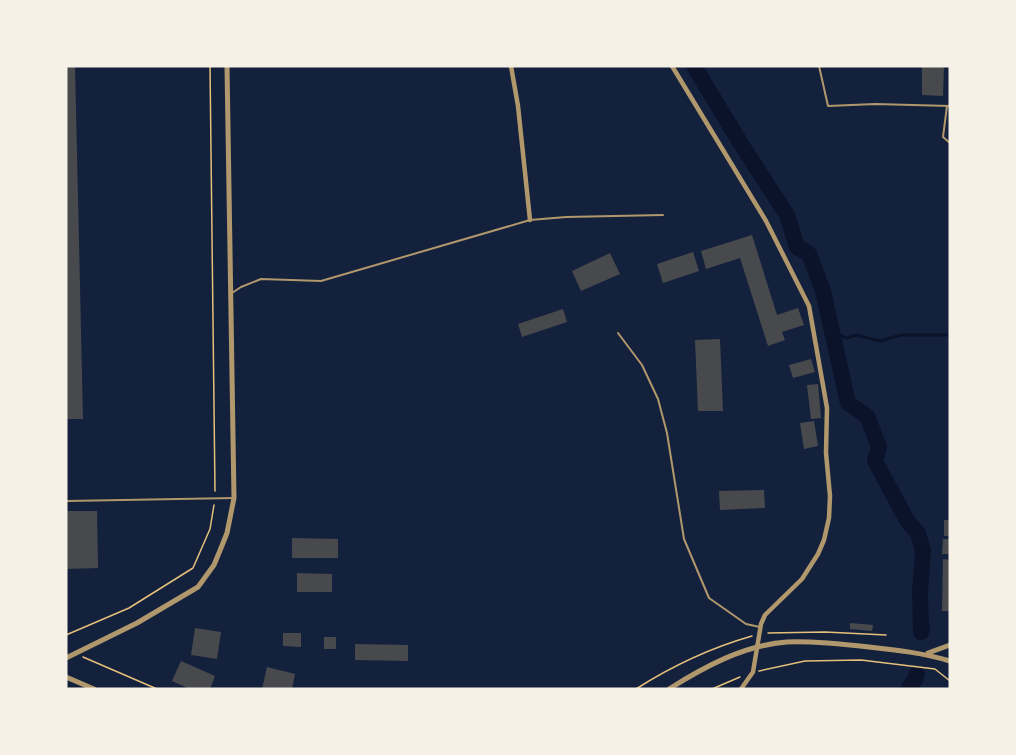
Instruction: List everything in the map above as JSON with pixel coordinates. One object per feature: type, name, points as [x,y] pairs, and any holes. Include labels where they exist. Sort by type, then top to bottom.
[{"type":"street","points":[[66,658],[137,623],[198,587],[214,565],[227,533],[234,498],[227,66]]},
{"type":"street","points":[[512,66],[530,220]]},
{"type":"street","points":[[672,66],[766,221],[809,306],[827,408],[826,453],[830,496],[829,518],[824,540],[802,579],[765,615],[760,627],[759,647],[753,672],[741,689]]},
{"type":"street","points":[[669,689],[705,667],[759,647],[784,642],[808,642],[926,653],[950,661]]},
{"type":"street","points":[[926,653],[950,645]]},
{"type":"street","points":[[66,677],[94,689]]},
{"type":"lane","points":[[819,66],[828,106],[949,106],[943,137],[950,143]]},
{"type":"lane","points":[[230,295],[241,287],[261,279],[321,281],[530,220],[663,215]]},
{"type":"lane","points":[[618,333],[642,365],[658,399],[667,433],[684,539],[709,598],[746,624],[760,627]]},
{"type":"lane","points":[[67,501],[234,498]]},
{"type":"path","points":[[66,635],[129,608],[193,568],[210,529],[215,498],[210,66]]},
{"type":"path","points":[[76,654],[157,689]]},
{"type":"path","points":[[712,689],[753,672],[806,661],[861,660],[934,669],[950,681]]},
{"type":"building","points":[[66,66],[75,66],[83,419],[66,419]]},
{"type":"building","points":[[922,66],[944,66],[943,96],[922,95]]},
{"type":"building","points":[[752,235],[777,315],[798,308],[804,325],[782,332],[785,340],[768,346],[740,258],[706,269],[701,251]]},
{"type":"building","points":[[693,252],[699,271],[663,283],[657,264]]},
{"type":"building","points":[[610,253],[620,274],[581,291],[572,271]]},
{"type":"building","points":[[563,309],[567,322],[522,337],[518,324]]},
{"type":"building","points":[[720,339],[723,411],[698,411],[695,340]]},
{"type":"building","points":[[811,359],[815,372],[793,378],[789,365]]},
{"type":"building","points":[[818,384],[821,418],[811,419],[807,385]]},
{"type":"building","points":[[814,421],[818,446],[804,449],[800,423]]},
{"type":"building","points":[[764,490],[765,508],[720,510],[719,491]]},
{"type":"building","points":[[66,511],[97,511],[98,568],[66,569]]},
{"type":"building","points":[[944,520],[950,520],[950,536],[944,536]]},
{"type":"building","points":[[292,538],[338,539],[338,558],[292,558]]},
{"type":"building","points":[[943,539],[950,539],[950,554],[942,554]]},
{"type":"building","points":[[943,559],[950,560],[950,611],[942,611]]},
{"type":"building","points":[[297,573],[332,574],[332,592],[297,592]]},
{"type":"building","points":[[850,623],[873,625],[872,631],[850,629]]},
{"type":"building","points":[[195,628],[221,632],[217,659],[191,655]]},
{"type":"building","points":[[283,633],[301,633],[301,647],[283,646]]},
{"type":"building","points":[[324,637],[336,637],[336,649],[324,649]]},
{"type":"building","points":[[355,644],[408,645],[408,661],[355,660]]},
{"type":"building","points":[[181,661],[215,676],[210,689],[190,689],[172,681]]},
{"type":"building","points":[[267,667],[295,674],[292,689],[262,689]]},
{"type":"waterway","points":[[694,66],[787,215],[797,247],[809,254],[823,291],[848,403],[867,416],[879,447],[875,461],[908,522],[918,533],[923,551],[920,591],[921,632],[922,628]]},
{"type":"waterway","points":[[833,332],[847,338],[856,335],[880,341],[901,335],[950,335]]},
{"type":"waterway","points":[[908,689],[917,674]]}]
